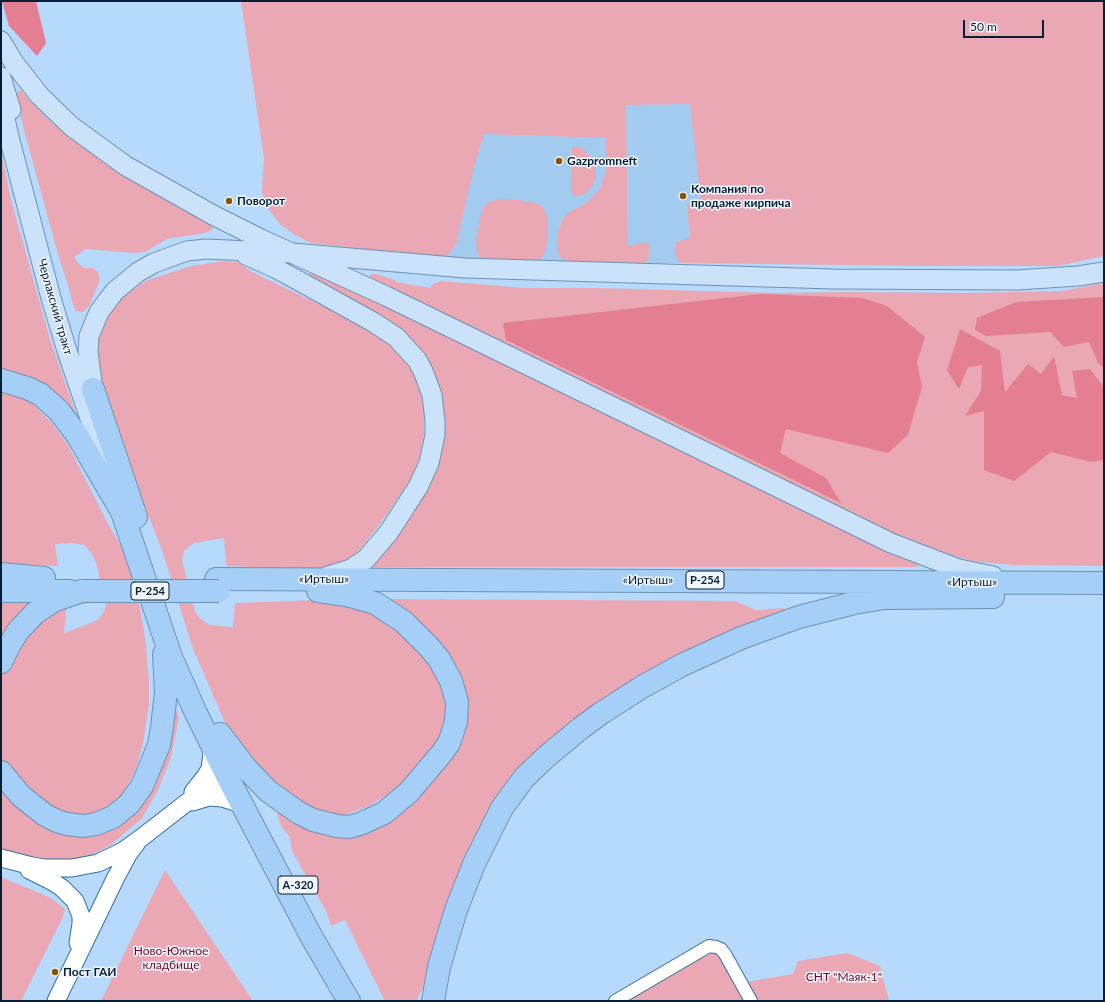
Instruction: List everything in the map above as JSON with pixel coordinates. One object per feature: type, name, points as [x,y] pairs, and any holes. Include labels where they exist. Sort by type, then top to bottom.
[{"type":"highway","points":[[1,380],[40,394],[59,411],[77,435],[122,512],[181,682],[214,736],[274,795],[299,813],[319,822],[349,827],[360,824],[384,813],[409,792],[442,754],[454,732],[458,712],[457,702],[451,681],[439,659],[404,622],[375,604],[312,585]]},
{"type":"highway","points":[[93,390],[166,607],[214,736]]},
{"type":"highway","points":[[1,574],[44,578]]},
{"type":"highway","name":"Р-254","points":[[1,578],[44,578],[81,585]]},
{"type":"highway","name":"«Иртыш»","points":[[81,585],[1104,583]]},
{"type":"highway","points":[[1,662],[18,632],[35,613],[81,585]]},
{"type":"highway","name":"Р-254","points":[[1,590],[81,585]]},
{"type":"highway","name":"«Иртыш»","points":[[312,585],[933,592],[1104,592]]},
{"type":"highway","points":[[433,1001],[440,961],[456,910],[474,864],[502,808],[524,778],[546,757],[581,728],[622,699],[688,663],[772,626],[821,610],[885,598],[1051,597],[1104,592]]},
{"type":"highway","points":[[1,772],[11,785],[33,806],[45,815],[67,824],[84,826],[96,824],[113,817],[129,804],[142,786],[148,774],[158,745],[162,727],[166,693],[166,673],[155,610]]},
{"type":"highway","name":"А-320","points":[[214,736],[232,773],[319,924],[357,1001]]},
{"type":"highway","name":"А-320","points":[[232,773],[245,809],[311,936],[349,1001]]},
{"type":"main road","points":[[1,41],[14,63],[40,96],[71,126],[126,166],[213,215],[386,296],[891,543],[915,553],[959,569],[990,576],[1015,578],[1104,579]]},
{"type":"main road","name":"Черлакский тракт","points":[[1,77],[62,294],[93,390]]},
{"type":"main road","name":"Черлакский тракт","points":[[1,99],[8,133],[51,298],[68,354],[122,512]]},
{"type":"main road","points":[[227,249],[255,258],[275,268],[396,337],[417,360],[424,371],[432,395],[435,414],[435,435],[428,463],[418,487],[389,532],[366,559],[351,569],[324,577],[312,585]]},
{"type":"main road","points":[[93,390],[88,352],[89,336],[100,312],[116,291],[138,272],[170,256],[188,251],[227,249],[293,253],[465,268],[833,279],[1017,280],[1078,276],[1104,272]]},
{"type":"street","points":[[179,807],[199,785],[210,769],[214,736]]},
{"type":"street","points":[[3,859],[44,868],[72,868],[98,863],[123,850],[141,838],[179,807],[232,773]]},
{"type":"street","points":[[179,807],[202,799],[216,797],[238,803],[245,809]]},
{"type":"street","points":[[56,1001],[124,863],[141,838]]},
{"type":"street","points":[[3,859],[53,882],[70,894],[75,901],[79,909],[81,924],[77,947],[68,976]]},
{"type":"street","points":[[616,1001],[709,946],[716,947],[725,954],[751,1001]]},
{"type":"shaded area","points":[[2,1],[36,1],[46,43],[37,56],[9,26]]},
{"type":"shaded area","points":[[691,104],[701,202],[687,205],[690,238],[675,256],[681,263],[645,263],[650,255],[628,246],[626,105]]},
{"type":"shaded area","points":[[483,134],[606,138],[606,170],[600,189],[585,204],[569,212],[560,224],[557,246],[559,255],[569,262],[439,258],[474,167]]},
{"type":"shaded area","points":[[760,294],[862,298],[887,306],[925,337],[917,362],[922,387],[908,435],[888,453],[786,429],[780,453],[826,478],[841,503],[506,340],[503,323]]},
{"type":"shaded area","points":[[1104,297],[1104,368],[1098,363],[1089,342],[1064,347],[1050,332],[986,336],[975,330],[977,318],[1016,302]]},
{"type":"shaded area","points":[[960,329],[1000,351],[1005,392],[1028,364],[1041,374],[1054,356],[1062,395],[1077,398],[1072,371],[1090,369],[1104,387],[1104,460],[1091,462],[1051,452],[1014,481],[984,470],[984,411],[965,416],[981,391],[982,365],[968,367],[959,389],[947,370]]},
{"type":"green space","points":[[241,1],[1104,1],[1104,256],[1058,266],[681,263],[675,256],[676,242],[690,238],[687,205],[701,202],[690,104],[626,105],[628,246],[648,242],[650,255],[645,263],[569,262],[564,260],[559,255],[557,246],[558,231],[563,218],[569,212],[585,204],[600,189],[606,170],[606,138],[484,134],[474,167],[456,245],[448,255],[439,258],[311,243],[295,235],[280,224],[268,209],[262,192],[264,158]]},
{"type":"green space","points":[[19,90],[22,91],[52,123],[104,159],[211,223],[213,226],[212,230],[205,233],[167,239],[145,252],[133,253],[86,249],[74,257],[84,268],[93,268],[98,272],[100,280],[89,306],[83,312],[76,311],[59,258],[24,130],[17,100]]},
{"type":"green space","points":[[572,147],[579,147],[584,150],[592,158],[596,168],[596,177],[593,185],[586,193],[580,196],[575,196],[571,192]]},
{"type":"green space","points":[[1,151],[11,200],[50,339],[86,443],[1,372]]},
{"type":"green space","points":[[499,199],[520,200],[539,204],[545,211],[548,220],[548,238],[544,255],[539,260],[532,263],[486,261],[480,257],[477,250],[476,239],[482,210],[487,203]]},
{"type":"green space","points":[[224,261],[238,262],[252,272],[346,317],[387,340],[406,359],[416,376],[424,409],[424,435],[420,457],[409,482],[380,524],[361,548],[348,560],[335,566],[323,568],[226,566],[224,538],[194,543],[184,551],[182,560],[195,612],[209,625],[233,627],[235,603],[347,599],[396,626],[425,656],[441,679],[446,696],[447,712],[441,734],[427,754],[396,789],[369,806],[345,815],[327,815],[310,810],[279,790],[253,763],[228,729],[193,649],[162,550],[150,519],[142,506],[99,381],[95,355],[99,331],[107,312],[124,296],[145,281],[191,266]]},
{"type":"green space","points":[[312,271],[322,274],[838,526],[884,550],[919,565],[915,567],[364,567],[431,472],[424,360],[312,280],[309,275]]},
{"type":"green space","points":[[372,274],[395,280],[396,282],[430,288],[433,284],[441,281],[524,288],[598,288],[777,293],[967,293],[1061,291],[1104,283],[1104,566],[1012,565],[972,561],[931,549],[890,532],[372,281],[369,277]]},
{"type":"green space","points":[[1,388],[27,398],[52,423],[68,445],[107,522],[122,548],[127,560],[140,608],[146,645],[149,682],[149,704],[143,743],[136,768],[123,795],[110,808],[95,816],[65,815],[38,800],[1,761],[1,674],[24,633],[67,600],[64,633],[96,621],[102,615],[106,607],[96,562],[85,545],[71,543],[55,544],[58,566],[1,565]]},
{"type":"green space","points":[[1,599],[35,600],[1,640]]},
{"type":"green space","points":[[389,599],[735,601],[756,610],[786,609],[718,637],[629,683],[557,733],[513,775],[497,796],[479,830],[443,917],[432,951],[424,986],[416,1001],[385,1001],[345,920],[331,926],[326,911],[292,851],[290,837],[281,826],[276,809],[381,821],[465,705]]},
{"type":"green space","points":[[172,706],[176,709],[179,717],[171,757],[159,788],[142,818],[112,844],[90,856],[73,861],[39,859],[21,856],[1,850],[1,789],[30,816],[122,817]]},
{"type":"green space","name":"Ново-Южное кладбище","points":[[165,870],[253,1001],[101,1001]]},
{"type":"green space","points":[[1,877],[51,898],[65,909],[62,919],[21,1001],[1,1001]]},
{"type":"green space","name":"СНТ \"Маяк-1\"","points":[[714,950],[738,986],[746,982],[793,974],[798,961],[847,953],[880,966],[889,1001],[622,1001]]},
{"type":"place","name":"Gazpromneft","points":[[559,161]]},
{"type":"place","name":"Компания по продаже кирпича","points":[[683,196]]},
{"type":"place","name":"Поворот","points":[[229,201]]},
{"type":"place","name":"Пост ГАИ","points":[[55,972]]}]
